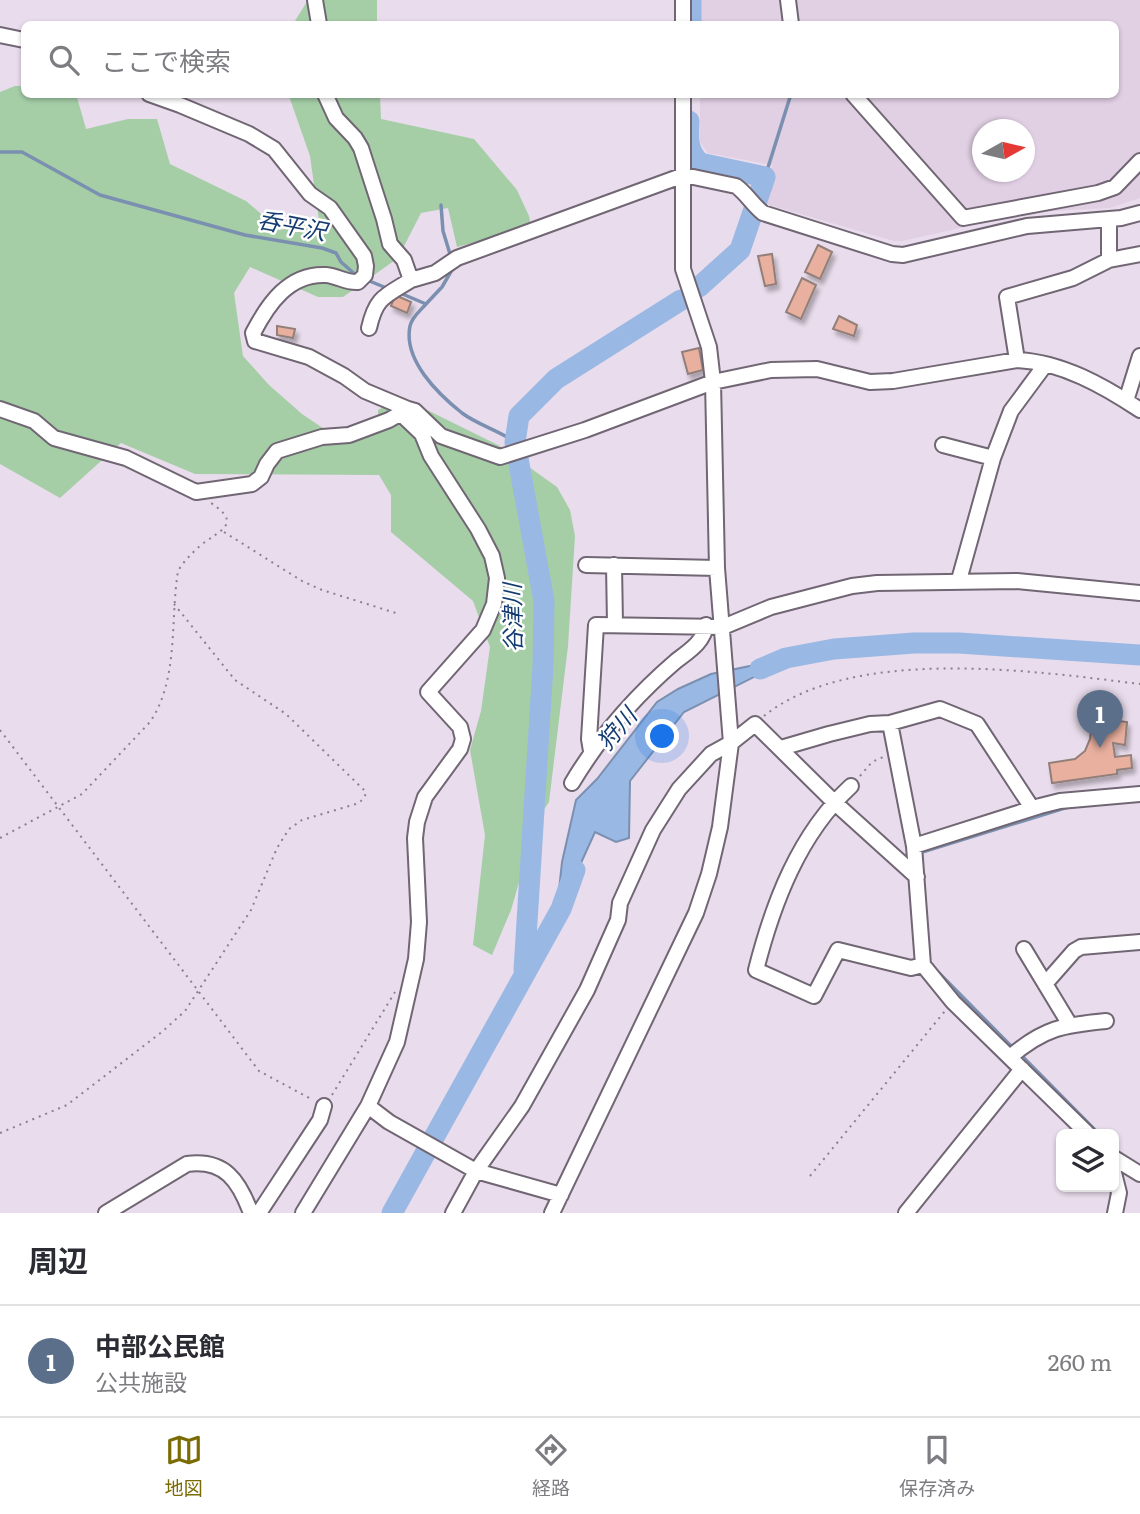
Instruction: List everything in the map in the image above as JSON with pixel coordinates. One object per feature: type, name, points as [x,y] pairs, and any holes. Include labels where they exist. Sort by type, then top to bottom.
[{"type":"street","points":[[315,0],[318,21]]},
{"type":"street","points":[[683,0],[683,21]]},
{"type":"street","points":[[788,0],[791,21]]},
{"type":"street","points":[[0,35],[21,39]]},
{"type":"street","points":[[160,98],[249,134],[274,149],[310,194],[330,208],[364,256],[365,275],[358,282],[311,275],[286,287],[272,300],[262,315],[253,333],[255,341],[309,357],[404,411],[422,434],[430,456],[482,538],[492,556],[497,578],[494,604],[483,630],[428,692],[460,727],[463,739],[460,749],[430,789],[420,808],[415,838],[419,922],[416,959],[397,1042],[368,1106],[303,1213]]},
{"type":"street","points":[[327,98],[336,118],[361,148],[390,244],[404,260],[411,280]]},
{"type":"street","points":[[552,1213],[696,913],[709,874],[728,784],[731,736],[717,568],[713,382],[709,347],[683,269],[683,98]]},
{"type":"street","points":[[857,98],[963,218],[1098,193],[1115,187],[1140,161]]},
{"type":"street","points":[[369,328],[374,306],[386,295],[411,280],[435,273],[457,258],[684,175],[736,186],[763,213],[892,254],[903,255],[1042,223],[1109,219],[1140,213]]},
{"type":"street","points":[[1109,219],[1109,260]]},
{"type":"street","points":[[1017,360],[1007,297],[1073,278],[1109,260],[1140,254]]},
{"type":"street","points":[[1126,401],[1140,356]]},
{"type":"street","points":[[0,409],[34,421],[54,438],[125,458],[196,492],[252,484],[261,477],[277,452],[321,438],[349,435],[389,420],[404,411],[415,411],[441,436],[500,457],[585,430],[713,382],[771,370],[817,369],[870,382],[893,381],[1017,360],[1032,361],[1090,380],[1140,410]]},
{"type":"street","points":[[959,580],[993,458],[1011,411],[1045,365]]},
{"type":"street","points":[[943,445],[993,458]]},
{"type":"street","points":[[586,565],[717,568]]},
{"type":"street","points":[[614,565],[615,624]]},
{"type":"street","points":[[591,751],[589,739],[596,625],[723,626],[771,607],[852,586],[877,583],[1017,581],[1140,593]]},
{"type":"street","points":[[572,783],[591,751],[632,701],[701,640],[706,625]]},
{"type":"street","points":[[781,748],[829,734],[890,723],[940,709],[977,724],[1032,808]]},
{"type":"street","points":[[890,723],[914,846],[923,965],[953,1002],[1083,1129]]},
{"type":"street","points":[[453,1213],[471,1169],[522,1106],[587,990],[618,920],[620,903],[653,830],[678,789],[731,736],[755,724],[834,802],[917,877]]},
{"type":"street","points":[[851,786],[834,802],[803,846],[765,936],[756,970],[814,996],[838,950],[911,968],[923,965]]},
{"type":"street","points":[[914,846],[1060,801],[1140,794]]},
{"type":"street","points":[[1045,984],[1074,951],[1081,947],[1140,942]]},
{"type":"street","points":[[1024,949],[1070,1025]]},
{"type":"street","points":[[1010,1057],[1028,1041],[1054,1028],[1106,1021]]},
{"type":"street","points":[[906,1213],[1022,1069]]},
{"type":"street","points":[[259,1213],[320,1120],[324,1106]]},
{"type":"street","points":[[368,1106],[389,1122],[471,1169],[561,1195]]},
{"type":"street","points":[[1119,1161],[1140,1174]]},
{"type":"street","points":[[107,1213],[187,1164],[197,1163],[209,1163],[223,1168],[231,1176],[251,1213]]},
{"type":"street","points":[[1115,1213],[1119,1192]]},
{"type":"path","points":[[0,838],[82,794],[150,722],[158,710],[168,681],[178,571],[200,546],[224,531],[227,522],[224,511],[196,492]]},
{"type":"path","points":[[224,531],[303,581],[322,590],[399,614]]},
{"type":"path","points":[[0,1133],[67,1105],[185,1011],[251,910],[277,848],[289,829],[302,820],[356,804],[364,799],[366,794],[286,714],[235,680],[174,604]]},
{"type":"path","points":[[755,724],[787,701],[849,678],[881,673],[930,668],[1014,670],[1140,684]]},
{"type":"path","points":[[0,730],[259,1072],[324,1106],[395,992]]},
{"type":"path","points":[[851,786],[872,762],[896,751]]},
{"type":"path","points":[[810,1176],[953,1002]]},
{"type":"shaded area","points":[[699,0],[1140,0],[1140,198],[1110,208],[1031,212],[894,241],[766,204],[764,193],[772,165],[708,153],[700,142],[700,98],[1119,98],[1119,21],[700,21]]},
{"type":"green space","points":[[308,0],[377,0],[377,21],[295,21]]},
{"type":"green space","points":[[21,86],[21,98],[77,98],[86,129],[128,119],[157,119],[170,164],[246,201],[280,230],[319,220],[310,156],[290,98],[380,98],[381,119],[474,139],[517,190],[531,227],[457,247],[448,208],[421,213],[398,258],[343,297],[318,297],[250,267],[234,293],[243,356],[269,385],[302,414],[345,443],[378,431],[378,410],[387,405],[419,406],[498,445],[557,487],[570,510],[575,536],[568,646],[549,802],[537,820],[511,910],[492,955],[473,945],[485,835],[470,750],[481,711],[490,647],[473,601],[391,532],[391,495],[379,475],[195,474],[121,443],[60,498],[0,464],[0,92]]},
{"type":"water","points":[[794,657],[684,712],[630,781],[629,838],[616,842],[595,832],[556,918],[562,862],[576,800],[597,779],[657,702],[711,674]]},
{"type":"building","points":[[818,245],[832,252],[820,279],[805,272]]},
{"type":"building","points":[[772,254],[776,284],[765,286],[758,256]]},
{"type":"building","points":[[802,278],[816,285],[801,319],[786,312]]},
{"type":"building","points":[[395,295],[411,302],[407,313],[391,306]]},
{"type":"building","points":[[839,316],[857,325],[854,336],[833,329]]},
{"type":"building","points":[[277,326],[295,329],[293,338],[277,335]]},
{"type":"building","points":[[699,348],[703,370],[688,374],[682,352]]},
{"type":"building","points":[[1096,718],[1127,722],[1125,745],[1113,743],[1115,757],[1131,755],[1132,768],[1117,770],[1117,774],[1052,783],[1049,763],[1075,759],[1085,751],[1092,722],[1095,722]]},
{"type":"waterway","name":"谷津川","points":[[691,0],[691,21]]},
{"type":"waterway","points":[[765,177],[790,98]]},
{"type":"waterway","name":"谷津川","points":[[689,121],[691,149],[700,163],[765,177],[740,250],[699,287]]},
{"type":"waterway","name":"呑平沢","points":[[0,152],[22,152],[100,195],[245,235],[322,248],[336,253],[341,262],[357,276]]},
{"type":"waterway","points":[[441,205],[443,231],[450,254]]},
{"type":"waterway","points":[[426,304],[442,287],[453,268]]},
{"type":"waterway","name":"呑平沢","points":[[367,280],[389,289]]},
{"type":"waterway","name":"呑平沢","points":[[400,293],[426,304],[411,323],[409,339],[424,375],[462,413],[515,442]]},
{"type":"waterway","name":"谷津川","points":[[524,970],[543,666],[544,601],[515,442],[519,416],[556,379],[681,300]]},
{"type":"waterway","name":"狩川","points":[[760,669],[786,658],[834,649],[914,643],[959,643],[1140,655]]},
{"type":"waterway","points":[[919,853],[1068,807]]},
{"type":"waterway","name":"狩川","points":[[392,1213],[561,909],[575,870]]},
{"type":"waterway","points":[[935,969],[1013,1048]]},
{"type":"waterway","points":[[1019,1053],[1094,1129]]},
{"type":"place","name":"中部公民館","points":[[1100,748]]}]
